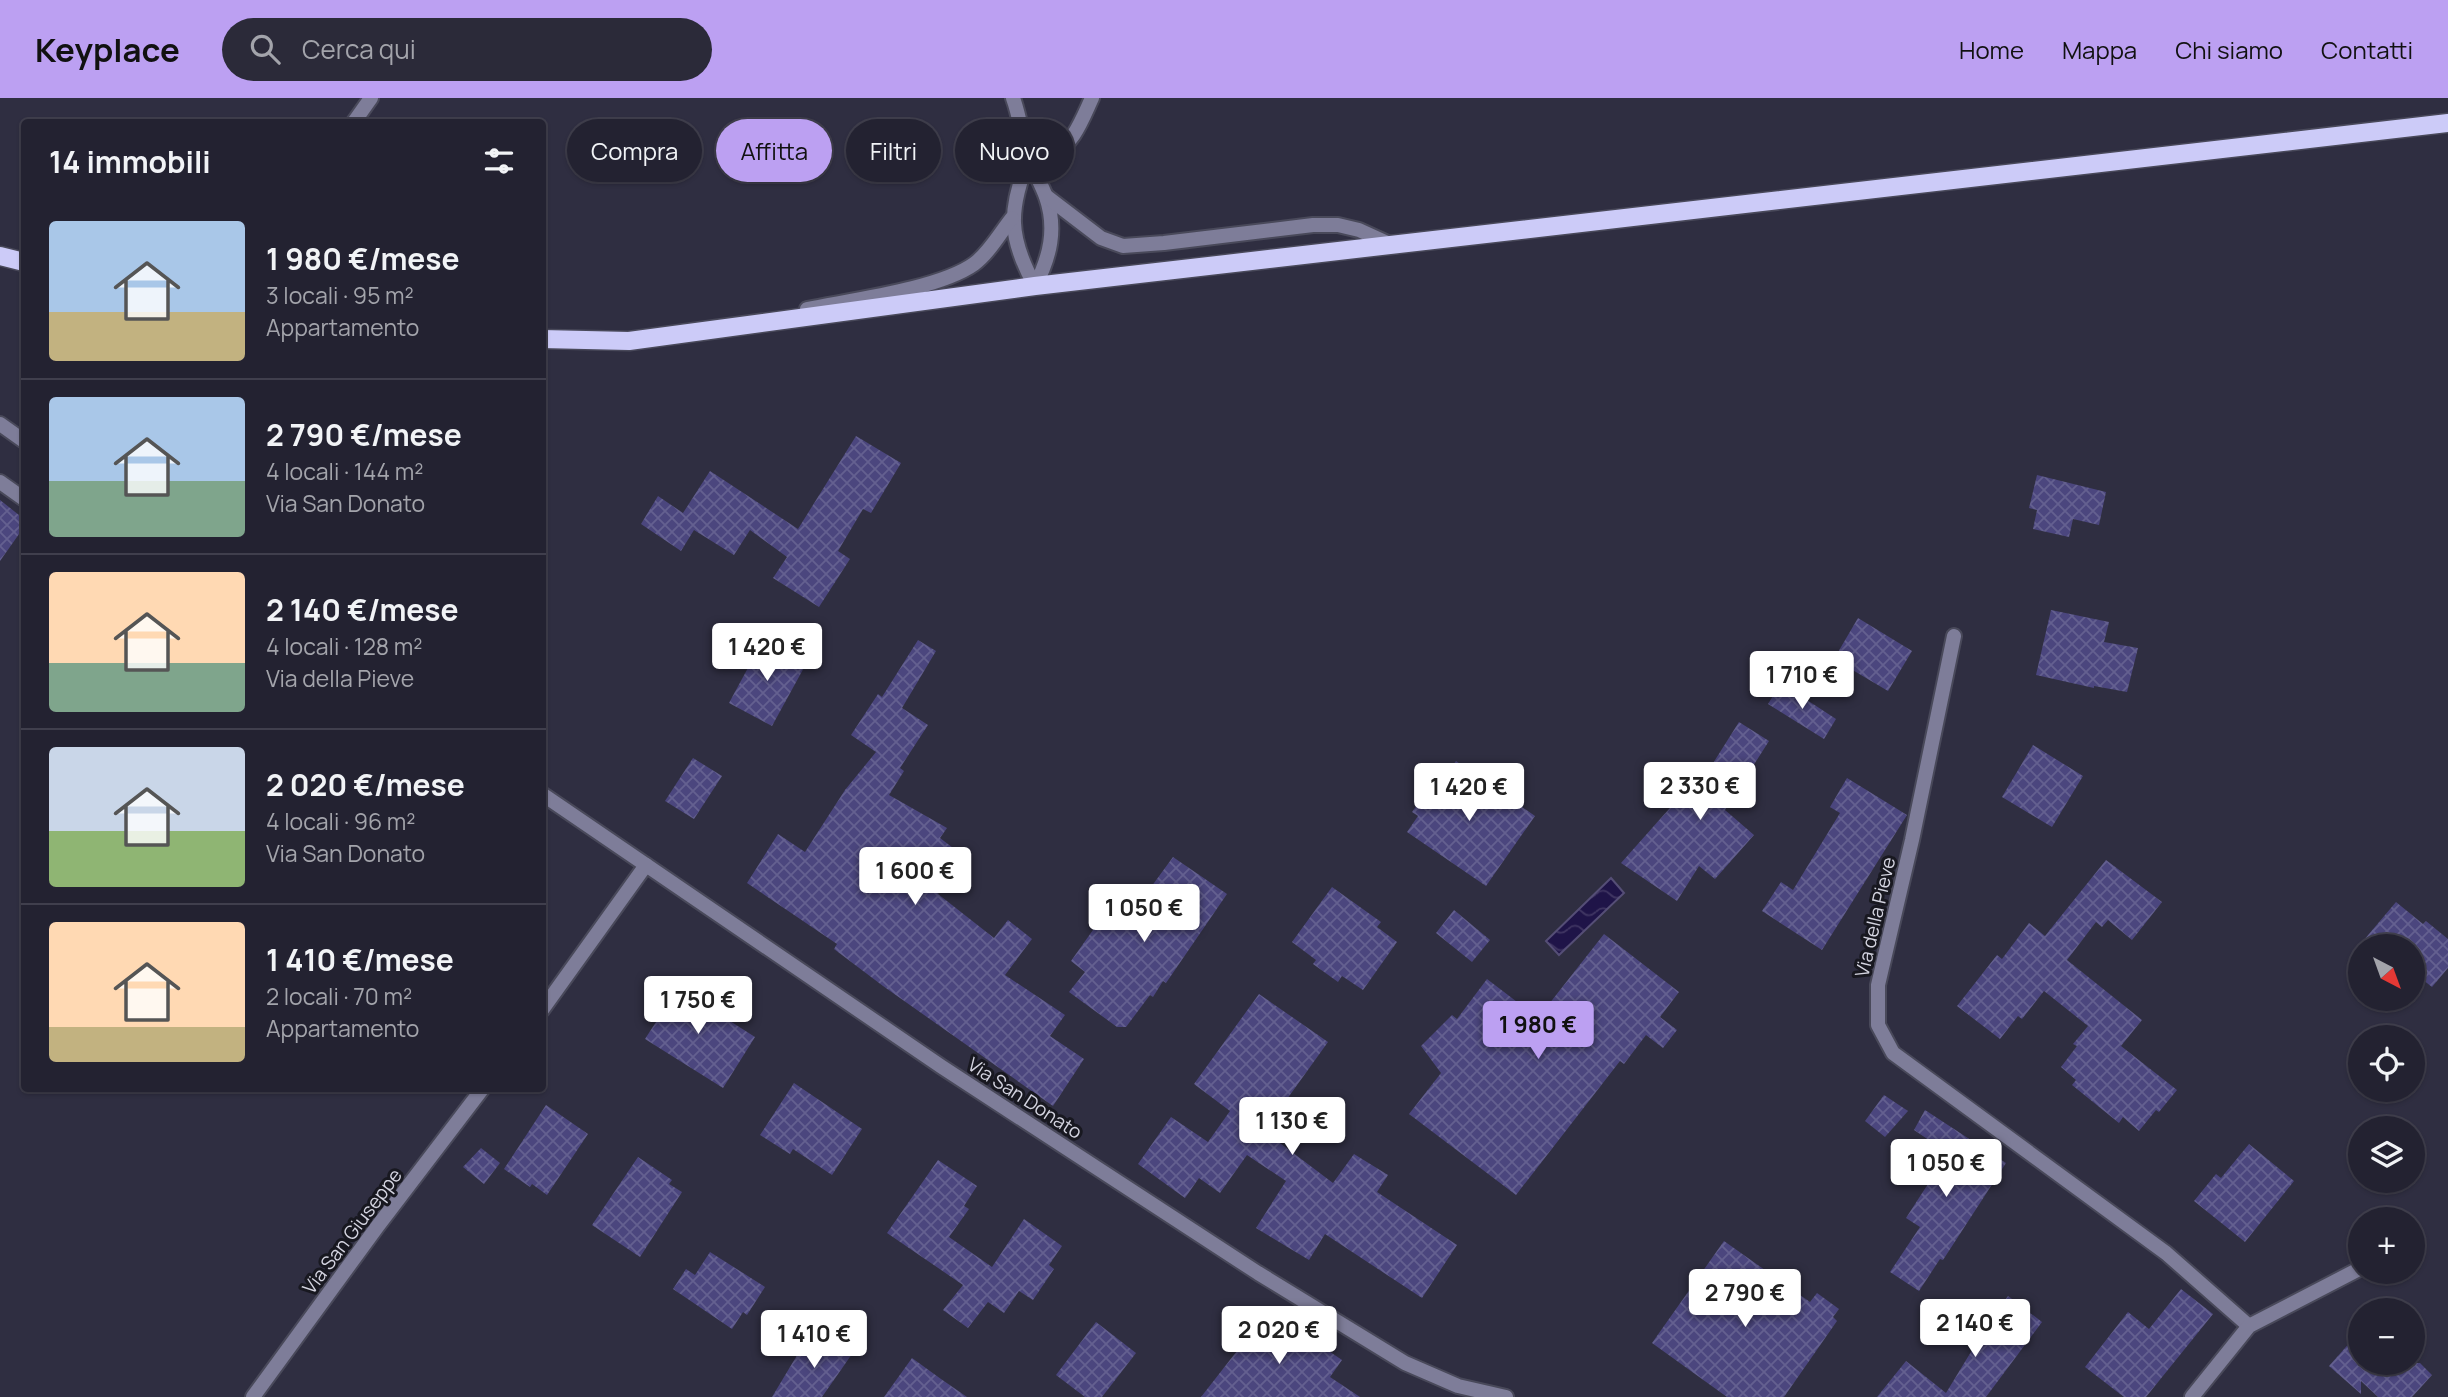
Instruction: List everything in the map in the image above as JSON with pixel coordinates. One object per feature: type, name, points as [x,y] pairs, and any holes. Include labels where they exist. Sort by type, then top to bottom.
[{"type":"main road","points":[[546,339],[629,341],[1035,286],[2448,122]]},
{"type":"main road","points":[[0,256],[21,261]]},
{"type":"street","points":[[357,119],[371,98]]},
{"type":"street","points":[[1013,98],[1019,119]]},
{"type":"street","points":[[1074,132],[1092,98]]},
{"type":"street","points":[[1020,182],[1012,218],[1016,247],[1035,286]]},
{"type":"street","points":[[1035,286],[1046,266],[1051,247],[1046,196],[1040,182]]},
{"type":"street","points":[[1046,196],[1101,238],[1123,246],[1313,225],[1338,225],[1359,230],[1394,246]]},
{"type":"street","points":[[706,330],[903,289],[950,276],[975,263],[1012,218]]},
{"type":"street","points":[[0,424],[21,439]]},
{"type":"street","points":[[0,482],[21,497]]},
{"type":"street","name":"Via della Pieve","points":[[1954,636],[1912,840],[1878,985],[1878,1025],[1893,1053],[2166,1254],[2249,1326]]},
{"type":"street","name":"Via San Donato","points":[[546,797],[942,1067],[1258,1273],[1405,1363],[1458,1386],[1506,1397]]},
{"type":"street","points":[[546,1004],[646,865]]},
{"type":"street","name":"Via San Giuseppe","points":[[253,1397],[480,1092]]},
{"type":"street","points":[[2192,1397],[2249,1326],[2348,1275]]},
{"type":"water","points":[[1611,878],[1624,893],[1559,955],[1546,941]]},
{"type":"building","points":[[856,436],[901,463],[871,513],[863,509],[838,551],[850,559],[819,607],[773,578],[787,557],[750,530],[734,555],[694,530],[681,551],[641,524],[658,496],[683,513],[710,471],[798,529]]},
{"type":"building","points":[[2037,475],[2106,492],[2099,525],[2073,519],[2069,537],[2033,529],[2037,510],[2029,508]]},
{"type":"building","points":[[0,500],[21,517],[21,531],[0,561]]},
{"type":"building","points":[[2051,610],[2109,622],[2104,642],[2138,648],[2127,692],[2094,688],[2036,675]]},
{"type":"building","points":[[1858,618],[1912,651],[1888,691],[1834,659]]},
{"type":"building","points":[[763,640],[806,664],[772,726],[729,703]]},
{"type":"building","points":[[918,640],[936,651],[902,708],[928,725],[900,768],[904,771],[889,795],[947,828],[940,838],[965,857],[938,894],[994,938],[1008,920],[1032,939],[1005,975],[1065,1015],[1050,1036],[1084,1059],[1053,1106],[883,986],[834,949],[837,944],[747,883],[778,834],[805,852],[845,790],[876,752],[851,735],[878,694],[882,697]]},
{"type":"building","points":[[1781,683],[1836,719],[1824,739],[1768,704]]},
{"type":"building","points":[[1739,722],[1769,741],[1725,810],[1754,835],[1715,879],[1699,866],[1677,901],[1621,863],[1693,782],[1698,787]]},
{"type":"building","points":[[2033,745],[2083,776],[2052,827],[2002,797]]},
{"type":"building","points":[[693,758],[722,776],[694,819],[665,801]]},
{"type":"building","points":[[1456,761],[1535,816],[1486,886],[1407,832],[1418,816],[1412,812],[1439,774],[1444,777]]},
{"type":"building","points":[[1847,778],[1907,815],[1822,950],[1762,911],[1781,882],[1793,890],[1840,813],[1830,807]]},
{"type":"building","points":[[1173,857],[1227,894],[1166,983],[1163,981],[1153,997],[1150,995],[1126,1027],[1117,1027],[1069,992],[1085,972],[1071,961],[1105,913],[1113,920],[1126,903],[1135,909]]},
{"type":"building","points":[[2106,860],[2162,902],[2132,940],[2108,920],[2102,927],[2096,922],[2067,960],[2142,1020],[2121,1046],[2177,1090],[2139,1131],[2123,1117],[2119,1123],[2072,1085],[2076,1080],[2061,1067],[2077,1046],[2073,1044],[2088,1026],[2044,991],[2022,1019],[2018,1016],[2000,1039],[1957,1006],[1997,955],[2002,959],[2029,923],[2045,936]]},
{"type":"building","points":[[1332,887],[1381,922],[1377,927],[1397,942],[1363,990],[1342,976],[1338,982],[1313,964],[1316,960],[1292,942]]},
{"type":"building","points":[[2396,902],[2423,924],[2426,921],[2448,939],[2448,968],[2432,987],[2426,982],[2426,934],[2369,934]]},
{"type":"building","points":[[1454,910],[1490,940],[1472,962],[1436,933]]},
{"type":"building","points":[[1604,934],[1679,992],[1660,1017],[1677,1030],[1663,1048],[1646,1035],[1624,1064],[1620,1061],[1516,1195],[1409,1114],[1441,1073],[1421,1046],[1452,1015],[1457,1019],[1487,979],[1538,1018]]},
{"type":"building","points":[[672,984],[755,1037],[723,1088],[645,1039],[656,1022],[650,1019]]},
{"type":"building","points":[[1259,994],[1328,1042],[1264,1131],[1333,1183],[1354,1154],[1388,1175],[1377,1192],[1457,1245],[1422,1298],[1325,1234],[1309,1260],[1256,1228],[1286,1181],[1247,1155],[1220,1193],[1199,1178],[1185,1198],[1138,1164],[1171,1117],[1208,1142],[1230,1111],[1194,1084]]},
{"type":"building","points":[[794,1083],[862,1129],[832,1175],[793,1149],[790,1154],[760,1135]]},
{"type":"building","points":[[1884,1095],[1908,1111],[1885,1137],[1865,1121]]},
{"type":"building","points":[[546,1105],[588,1134],[547,1195],[504,1169]]},
{"type":"building","points":[[1925,1110],[2006,1163],[1943,1260],[1940,1259],[1919,1291],[1890,1272],[1920,1227],[1906,1218],[1948,1153],[1914,1130]]},
{"type":"building","points":[[2249,1144],[2294,1181],[2245,1242],[2194,1201],[2216,1174],[2221,1178]]},
{"type":"building","points":[[481,1148],[500,1163],[484,1184],[463,1167]]},
{"type":"building","points":[[638,1157],[672,1180],[669,1184],[682,1192],[640,1257],[592,1225]]},
{"type":"building","points":[[938,1160],[977,1186],[964,1206],[969,1209],[949,1237],[992,1267],[1024,1219],[1062,1246],[1049,1265],[1054,1269],[1033,1300],[1019,1291],[1004,1313],[988,1302],[968,1328],[943,1310],[963,1285],[887,1233]]},
{"type":"building","points":[[1724,1241],[1810,1302],[1817,1293],[1839,1309],[1833,1317],[1837,1321],[1784,1397],[1727,1397],[1652,1343]]},
{"type":"building","points":[[710,1252],[765,1287],[747,1315],[743,1312],[732,1329],[673,1289],[686,1269],[695,1275]]},
{"type":"building","points":[[2181,1289],[2213,1314],[2146,1397],[2124,1397],[2085,1367],[2128,1312],[2149,1329]]},
{"type":"building","points":[[2008,1296],[2042,1322],[1986,1397],[1877,1397],[1906,1361],[1946,1393],[1980,1337],[1978,1336]]},
{"type":"building","points":[[1269,1310],[1342,1360],[1330,1377],[1360,1397],[1201,1397]]},
{"type":"building","points":[[1096,1322],[1136,1353],[1102,1397],[1085,1397],[1056,1375]]},
{"type":"building","points":[[823,1334],[852,1354],[822,1397],[772,1397],[802,1347],[810,1353]]},
{"type":"building","points":[[2348,1345],[2348,1375],[2425,1375],[2425,1368],[2432,1375],[2412,1397],[2378,1397],[2361,1381],[2361,1394],[2329,1366]]},
{"type":"building","points":[[912,1358],[941,1379],[967,1397],[884,1397]]}]
